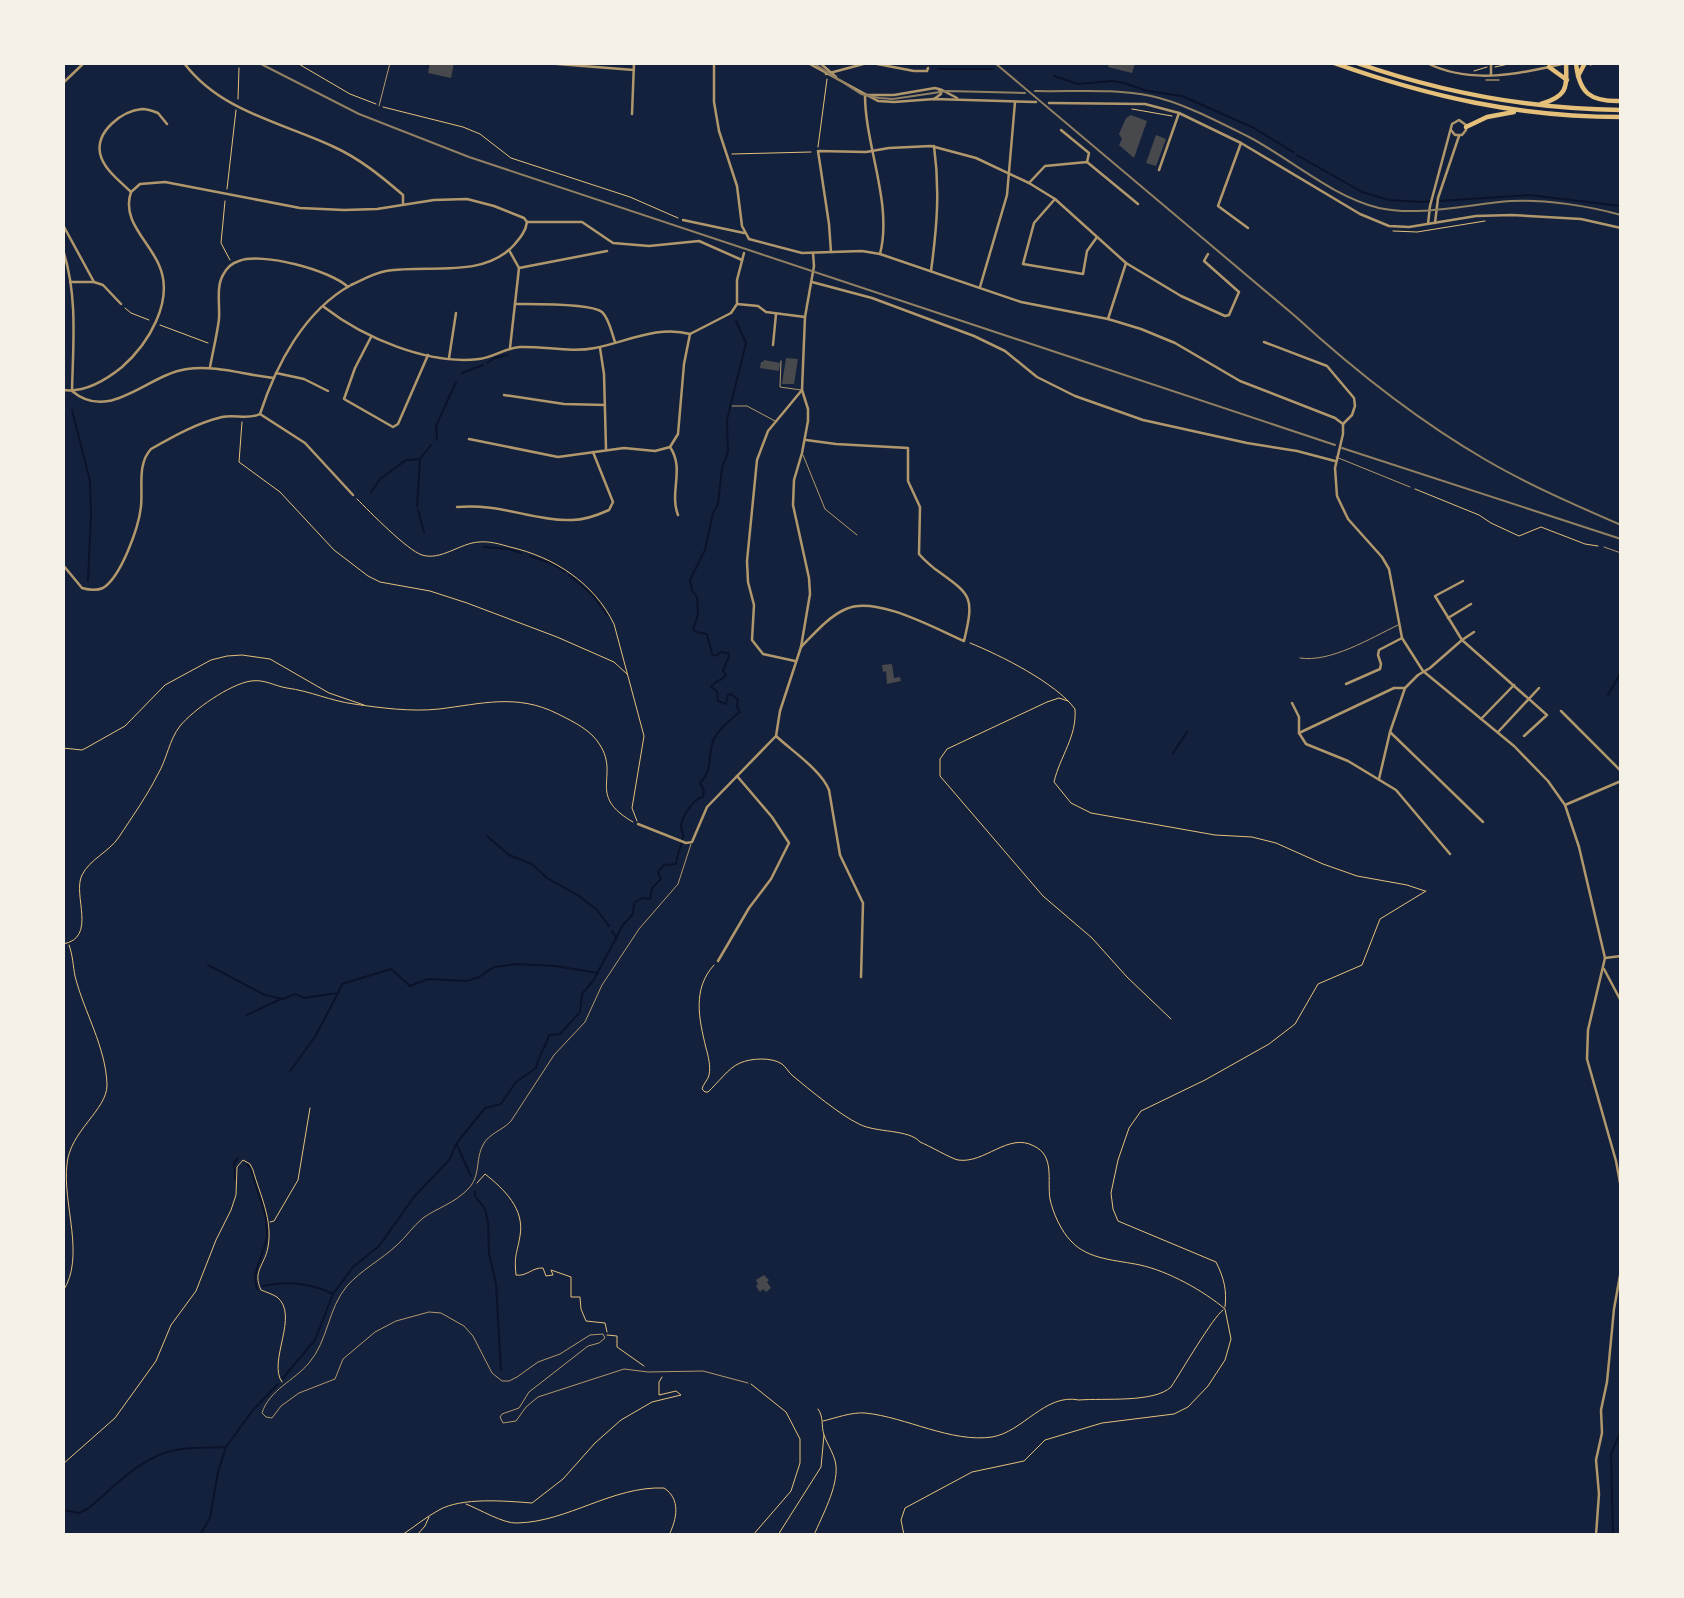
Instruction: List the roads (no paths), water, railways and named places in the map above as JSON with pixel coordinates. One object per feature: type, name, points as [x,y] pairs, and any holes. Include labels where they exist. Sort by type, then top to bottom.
[{"type":"highway","points":[[1335,63],[1415,90],[1471,103],[1519,111],[1621,117]]},
{"type":"highway","points":[[1357,63],[1458,92],[1536,106],[1621,110]]},
{"type":"highway","points":[[1536,106],[1561,95],[1567,80],[1566,63]]},
{"type":"highway","points":[[1576,63],[1581,87],[1589,95],[1621,101]]},
{"type":"highway","points":[[1578,77],[1585,64]]},
{"type":"highway","points":[[1547,66],[1567,80]]},
{"type":"highway","points":[[1466,127],[1487,117],[1519,111]]},
{"type":"street","points":[[63,83],[84,63]]},
{"type":"street","points":[[184,63],[209,90],[237,107],[358,159],[403,195],[403,204]]},
{"type":"street","points":[[228,63],[237,63]]},
{"type":"street","points":[[545,63],[634,70]]},
{"type":"street","points":[[632,114],[634,63]]},
{"type":"street","points":[[714,63],[714,102],[726,154],[737,186],[744,233],[749,239],[791,252],[862,251],[880,254],[1021,302],[1108,319],[1175,343],[1240,382],[1335,418],[1343,424]]},
{"type":"street","points":[[808,63],[878,101],[934,99],[1036,102]]},
{"type":"street","points":[[820,63],[833,72],[837,79]]},
{"type":"street","points":[[826,74],[867,63]]},
{"type":"street","points":[[872,63],[914,71],[926,71],[928,68]]},
{"type":"street","points":[[1427,63],[1459,73],[1491,75],[1513,75],[1566,63]]},
{"type":"street","points":[[1491,65],[1491,75]]},
{"type":"street","points":[[866,95],[894,95],[939,89],[960,100]]},
{"type":"street","points":[[934,99],[941,94],[939,89]]},
{"type":"street","points":[[866,95],[885,225],[880,254]]},
{"type":"street","points":[[979,287],[1004,211],[1010,173],[1015,102]]},
{"type":"street","points":[[1049,103],[1145,104],[1179,116],[1241,144],[1380,223],[1395,226],[1476,216],[1513,215],[1581,219],[1621,228]]},
{"type":"street","points":[[131,192],[102,161],[99,151],[102,135],[110,125],[139,109],[158,113],[167,124]]},
{"type":"street","points":[[1159,170],[1179,116]]},
{"type":"street","points":[[1428,224],[1430,206],[1452,124],[1456,120],[1464,122],[1466,127],[1465,132],[1459,135],[1455,135],[1451,130]]},
{"type":"street","points":[[1061,130],[1089,153],[1087,162]]},
{"type":"street","points":[[1435,223],[1438,198],[1459,135]]},
{"type":"street","points":[[1241,144],[1218,206],[1248,228]]},
{"type":"street","points":[[932,271],[938,219],[934,146]]},
{"type":"street","points":[[831,253],[818,151],[934,146],[976,158],[1029,183],[1055,199],[1126,263],[1181,296],[1225,316],[1229,315],[1234,309],[1239,292],[1204,261],[1208,254]]},
{"type":"street","points":[[1029,183],[1045,166],[1087,162],[1138,204]]},
{"type":"street","points":[[63,390],[72,391],[99,383],[129,361],[150,333],[162,304],[162,274],[155,257],[133,223],[129,205],[131,192],[140,184],[154,182],[300,208],[344,211],[434,200],[467,199],[494,206],[524,218],[527,222],[582,222],[613,243],[649,246],[699,241],[742,260]]},
{"type":"street","points":[[1055,199],[1034,223],[1023,264],[1083,274],[1087,251],[1097,237]]},
{"type":"street","points":[[683,220],[744,233]]},
{"type":"street","points":[[63,565],[82,588],[96,590],[112,580],[120,567],[138,520],[146,454],[196,425],[221,417],[252,417],[260,414],[276,373],[293,341],[324,307],[348,287],[383,272],[408,268],[479,266],[497,259],[509,250],[521,236],[527,222]]},
{"type":"street","points":[[63,225],[94,282]]},
{"type":"street","points":[[747,245],[749,239]]},
{"type":"street","points":[[63,250],[70,282],[75,341],[72,391]]},
{"type":"street","points":[[509,250],[519,268],[510,348]]},
{"type":"street","points":[[519,268],[607,251]]},
{"type":"street","points":[[324,307],[347,325],[371,337],[428,355],[481,359],[510,348],[572,350],[600,347],[642,334],[690,334],[731,313],[737,304],[737,281],[744,253]]},
{"type":"street","points":[[638,824],[686,843],[692,842],[708,807],[776,736],[780,711],[801,647],[810,594],[793,505],[794,480],[805,440],[808,409],[802,390],[805,317],[814,266],[813,253]]},
{"type":"street","points":[[210,367],[219,316],[220,284],[232,264],[241,260],[279,261],[316,271],[343,282],[348,287]]},
{"type":"street","points":[[1108,319],[1126,263]]},
{"type":"street","points":[[63,271],[69,275]]},
{"type":"street","points":[[70,282],[94,282],[103,285],[121,304]]},
{"type":"street","points":[[811,282],[863,295],[974,336],[1005,351],[1037,377],[1074,396],[1143,420],[1247,443],[1336,457]]},
{"type":"street","points":[[515,304],[570,305],[597,310],[604,315],[615,342]]},
{"type":"street","points":[[737,304],[758,306],[776,314],[805,317]]},
{"type":"street","points":[[449,358],[456,313]]},
{"type":"street","points":[[773,345],[776,314]]},
{"type":"street","points":[[468,439],[566,457],[624,447],[655,451],[670,447],[678,434],[681,386],[690,334]]},
{"type":"street","points":[[371,337],[355,368],[344,399],[393,427],[398,424],[428,355]]},
{"type":"street","points":[[1264,342],[1327,366],[1354,398],[1352,415],[1343,424],[1336,457],[1339,504],[1348,519],[1382,556],[1389,569],[1398,625],[1402,637],[1423,671],[1498,732],[1538,769],[1565,805],[1579,847],[1605,958],[1588,1030],[1587,1059],[1621,1188]]},
{"type":"street","points":[[600,347],[606,405],[606,449]]},
{"type":"street","points":[[72,391],[88,402],[100,404],[176,372],[210,367],[274,378]]},
{"type":"street","points":[[276,373],[304,379],[328,391]]},
{"type":"street","points":[[795,661],[763,654],[752,640],[754,605],[748,582],[747,561],[759,450],[768,431],[802,390]]},
{"type":"street","points":[[504,395],[564,404],[606,405]]},
{"type":"street","points":[[260,414],[305,443],[353,495]]},
{"type":"street","points":[[801,647],[837,614],[856,606],[882,608],[964,641],[969,617],[967,594],[919,554],[920,507],[909,486],[908,448],[805,440]]},
{"type":"street","points":[[670,447],[678,466],[675,507],[678,515]]},
{"type":"street","points":[[457,507],[497,507],[552,519],[575,520],[609,510],[613,502],[593,452]]},
{"type":"street","points":[[1463,581],[1435,596],[1462,640],[1547,715],[1524,736]]},
{"type":"street","points":[[1448,618],[1471,604]]},
{"type":"street","points":[[1379,779],[1390,732],[1405,688],[1474,632]]},
{"type":"street","points":[[1346,684],[1380,669],[1379,650],[1402,637]]},
{"type":"street","points":[[1481,719],[1514,685]]},
{"type":"street","points":[[1299,733],[1394,688],[1405,688]]},
{"type":"street","points":[[1498,732],[1539,688]]},
{"type":"street","points":[[1292,703],[1299,717],[1299,733],[1306,744],[1348,761],[1396,790],[1450,854]]},
{"type":"street","points":[[1561,711],[1621,771]]},
{"type":"street","points":[[1390,732],[1483,822]]},
{"type":"street","points":[[776,736],[825,781],[840,855],[863,903],[861,977]]},
{"type":"street","points":[[718,961],[749,908],[771,879],[789,843],[772,817],[737,776]]},
{"type":"street","points":[[1565,805],[1621,781]]},
{"type":"street","points":[[1605,958],[1621,956]]},
{"type":"street","points":[[1604,969],[1621,1001]]},
{"type":"street","points":[[1596,1535],[1599,1494],[1596,1460],[1602,1433],[1601,1410],[1621,1270]]},
{"type":"lane","points":[[379,106],[390,63]]},
{"type":"lane","points":[[781,361],[780,387],[802,390]]},
{"type":"lane","points":[[732,406],[747,406],[776,422]]},
{"type":"lane","points":[[802,453],[825,509],[857,535]]},
{"type":"lane","points":[[1336,457],[1410,487]]},
{"type":"lane","points":[[1604,547],[1621,553]]},
{"type":"lane","points":[[1300,658],[1310,660],[1349,648],[1398,625]]},
{"type":"lane","points":[[692,842],[678,884],[639,929],[624,951],[603,985],[586,1022],[554,1055],[511,1121],[486,1139],[478,1172],[472,1184],[449,1205],[424,1217],[395,1247],[347,1286],[340,1296],[316,1354],[307,1366],[284,1384],[264,1406],[262,1413],[272,1418],[281,1406],[299,1394],[335,1379],[343,1359],[375,1332],[397,1321],[429,1312],[440,1313],[464,1326],[473,1336],[492,1373],[502,1381],[517,1377],[538,1362],[560,1354],[590,1335],[603,1334],[605,1338],[599,1343],[588,1346],[529,1392],[519,1408],[502,1414],[503,1423],[516,1421],[538,1397],[624,1369],[648,1372],[703,1371],[748,1383]]},
{"type":"waterway","points":[[938,69],[993,69]]},
{"type":"waterway","points":[[1054,76],[1078,84],[1113,81],[1147,91],[1182,96],[1254,128],[1293,152]]},
{"type":"waterway","points":[[1297,155],[1362,192],[1389,200],[1423,202],[1529,195],[1621,206]]},
{"type":"waterway","points":[[283,1378],[315,1340],[333,1294],[353,1267],[379,1246],[414,1197],[450,1159],[456,1144],[485,1108],[501,1104],[516,1082],[536,1068],[549,1035],[560,1034],[580,1012],[582,994],[593,981],[623,925],[633,914],[634,903],[642,898],[650,899],[652,888],[661,879],[658,872],[664,865],[676,864],[683,836],[681,826],[684,817],[692,804],[703,797],[704,791],[700,783],[709,768],[713,741],[721,729],[740,712],[738,700],[731,694],[728,695],[726,704],[718,701],[717,691],[711,687],[726,675],[723,671],[729,656],[728,653],[721,652],[715,656],[712,654],[707,634],[693,629],[698,615],[697,597],[690,580],[705,550],[713,513],[718,504],[722,468],[728,452],[727,420],[746,343],[736,321]]},
{"type":"waterway","points":[[487,363],[508,355]]},
{"type":"waterway","points":[[462,373],[483,365]]},
{"type":"waterway","points":[[437,440],[436,426],[456,382]]},
{"type":"waterway","points":[[72,410],[90,481],[88,581]]},
{"type":"waterway","points":[[417,507],[420,459],[431,445]]},
{"type":"waterway","points":[[408,460],[419,459]]},
{"type":"waterway","points":[[371,492],[380,479],[406,460]]},
{"type":"waterway","points":[[418,510],[424,532]]},
{"type":"waterway","points":[[484,547],[521,553]]},
{"type":"waterway","points":[[530,556],[553,564],[565,572]]},
{"type":"waterway","points":[[569,575],[593,595],[607,615]]},
{"type":"waterway","points":[[1608,695],[1621,672]]},
{"type":"waterway","points":[[1173,753],[1187,732]]},
{"type":"waterway","points":[[487,836],[509,855],[532,864],[547,878],[579,896],[597,910],[609,926]]},
{"type":"waterway","points":[[612,931],[617,939]]},
{"type":"waterway","points":[[208,965],[265,995],[283,999],[295,994],[304,998],[338,993],[342,984],[391,969],[410,986],[428,979],[467,981],[494,967],[517,964],[555,966],[598,973]]},
{"type":"waterway","points":[[290,1071],[315,1037],[337,995]]},
{"type":"waterway","points":[[247,1015],[281,999]]},
{"type":"waterway","points":[[457,1145],[471,1176]]},
{"type":"waterway","points":[[235,1179],[234,1163],[238,1158]]},
{"type":"waterway","points":[[247,1164],[264,1209],[267,1226],[266,1241],[255,1275],[257,1289]]},
{"type":"waterway","points":[[475,1191],[475,1196],[485,1209],[488,1222],[489,1253],[496,1284],[501,1370]]},
{"type":"waterway","points":[[263,1286],[299,1284],[333,1294]]},
{"type":"waterway","points":[[200,1535],[210,1518],[218,1472],[226,1447],[253,1410],[278,1384]]},
{"type":"waterway","points":[[1613,1535],[1611,1454],[1621,1431]]},
{"type":"waterway","points":[[63,1510],[79,1513],[89,1508],[130,1473],[164,1453],[188,1448],[226,1447]]},
{"type":"tram line","points":[[813,63],[861,94],[879,98],[893,99],[947,91],[1025,93]]},
{"type":"tram line","points":[[1035,91],[1122,92],[1175,103],[1249,137],[1344,195],[1379,208],[1428,211],[1538,201],[1621,215]]},
{"type":"railway","points":[[259,63],[359,114],[469,157],[1335,445]]},
{"type":"railway","points":[[995,63],[1340,356],[1411,411],[1460,445],[1502,469],[1621,525]]},
{"type":"railway","points":[[1342,448],[1621,539]]}]
